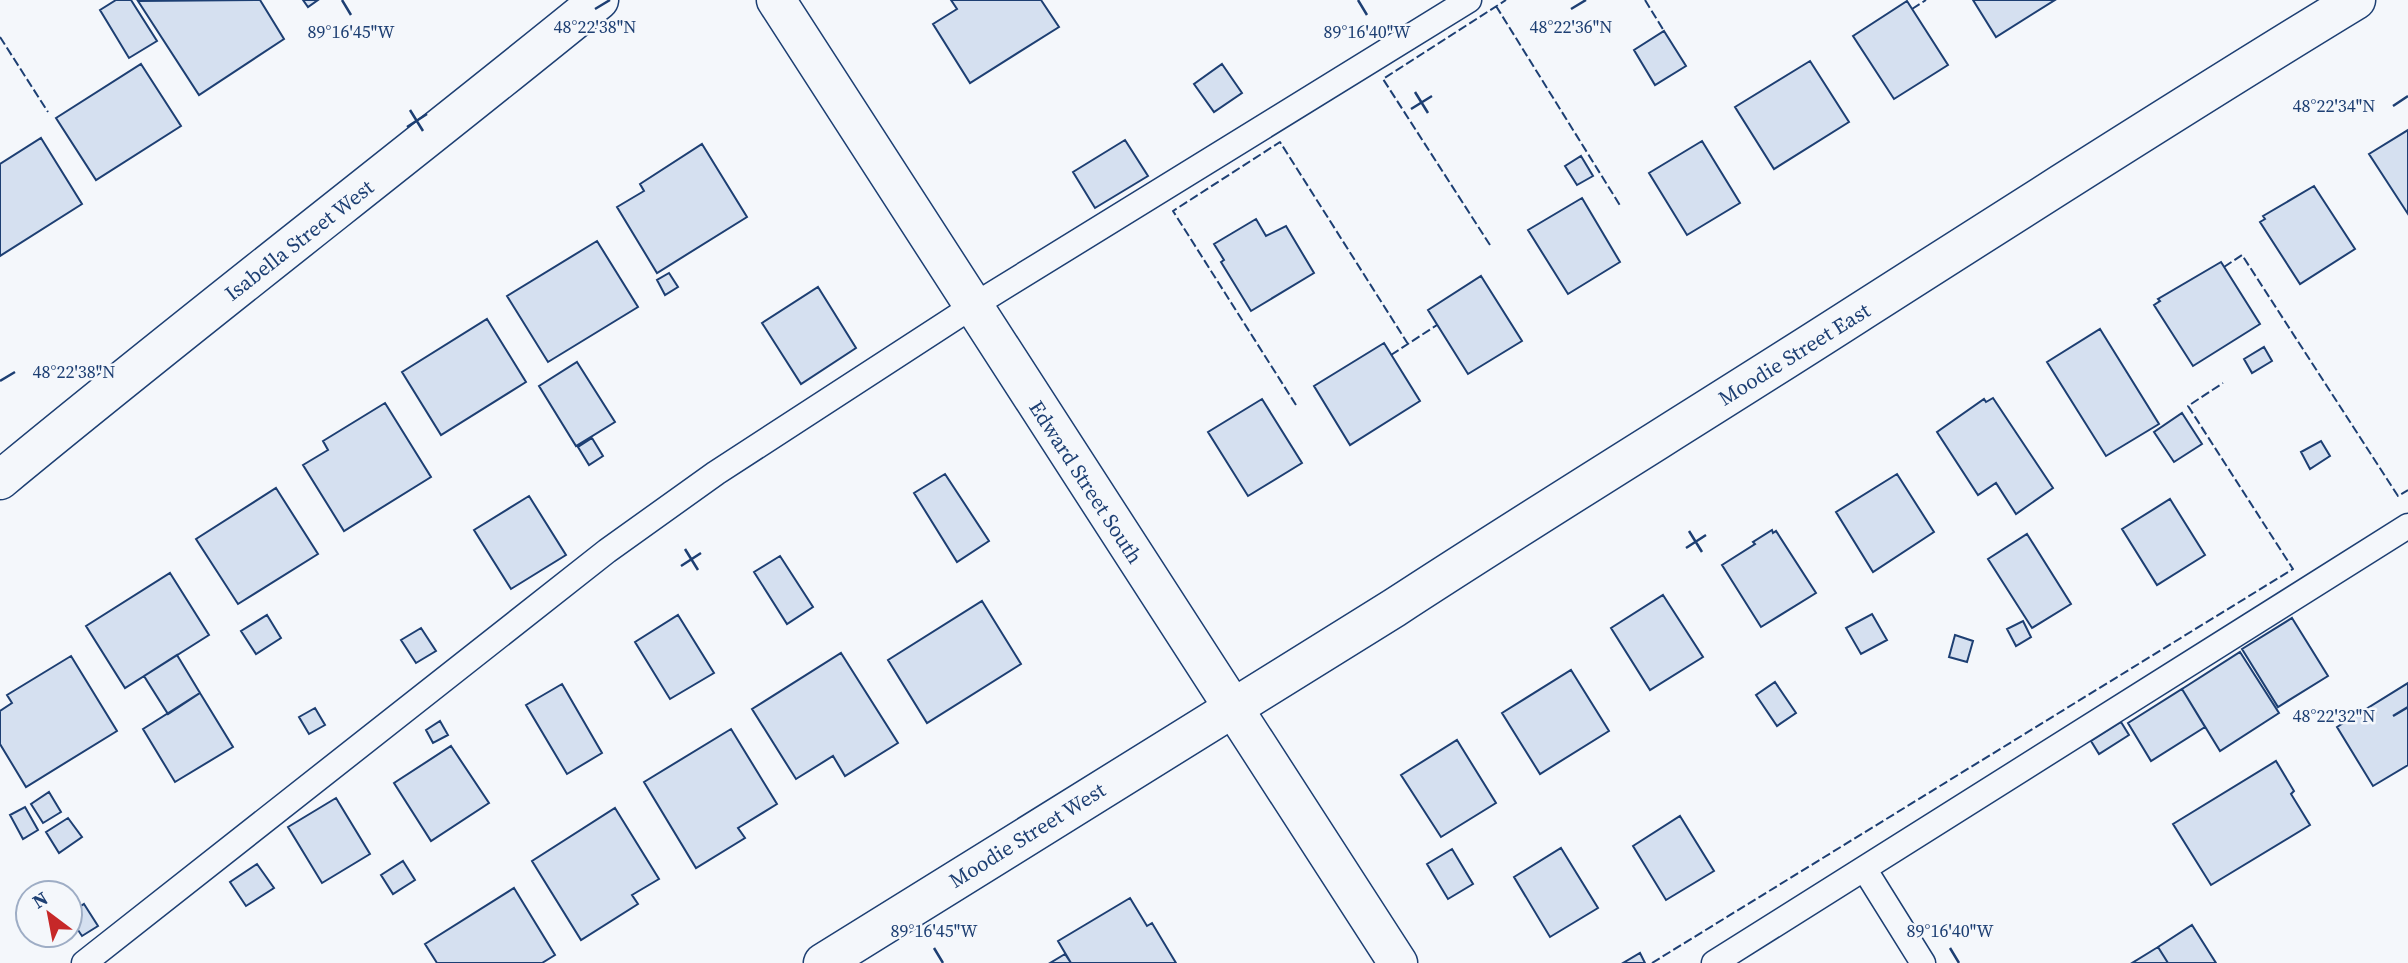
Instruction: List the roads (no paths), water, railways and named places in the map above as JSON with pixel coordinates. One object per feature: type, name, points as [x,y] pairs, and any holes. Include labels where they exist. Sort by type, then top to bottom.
[{"type":"street","name":"Isabella Street West","points":[[0,480],[187,327],[424,142],[599,0]]},
{"type":"street","name":"Edward Street South","points":[[776,0],[1398,963]]},
{"type":"street","name":"Moodie Street East","points":[[1232,707],[1394,608],[2182,107],[2356,0]]},
{"type":"street","name":"Moodie Street West","points":[[823,963],[1232,707]]},
{"type":"lane","points":[[84,963],[607,551],[716,473],[973,306],[1469,0]]},
{"type":"lane","points":[[1714,963],[2408,526]]},
{"type":"lane","points":[[1864,870],[1923,963]]}]
